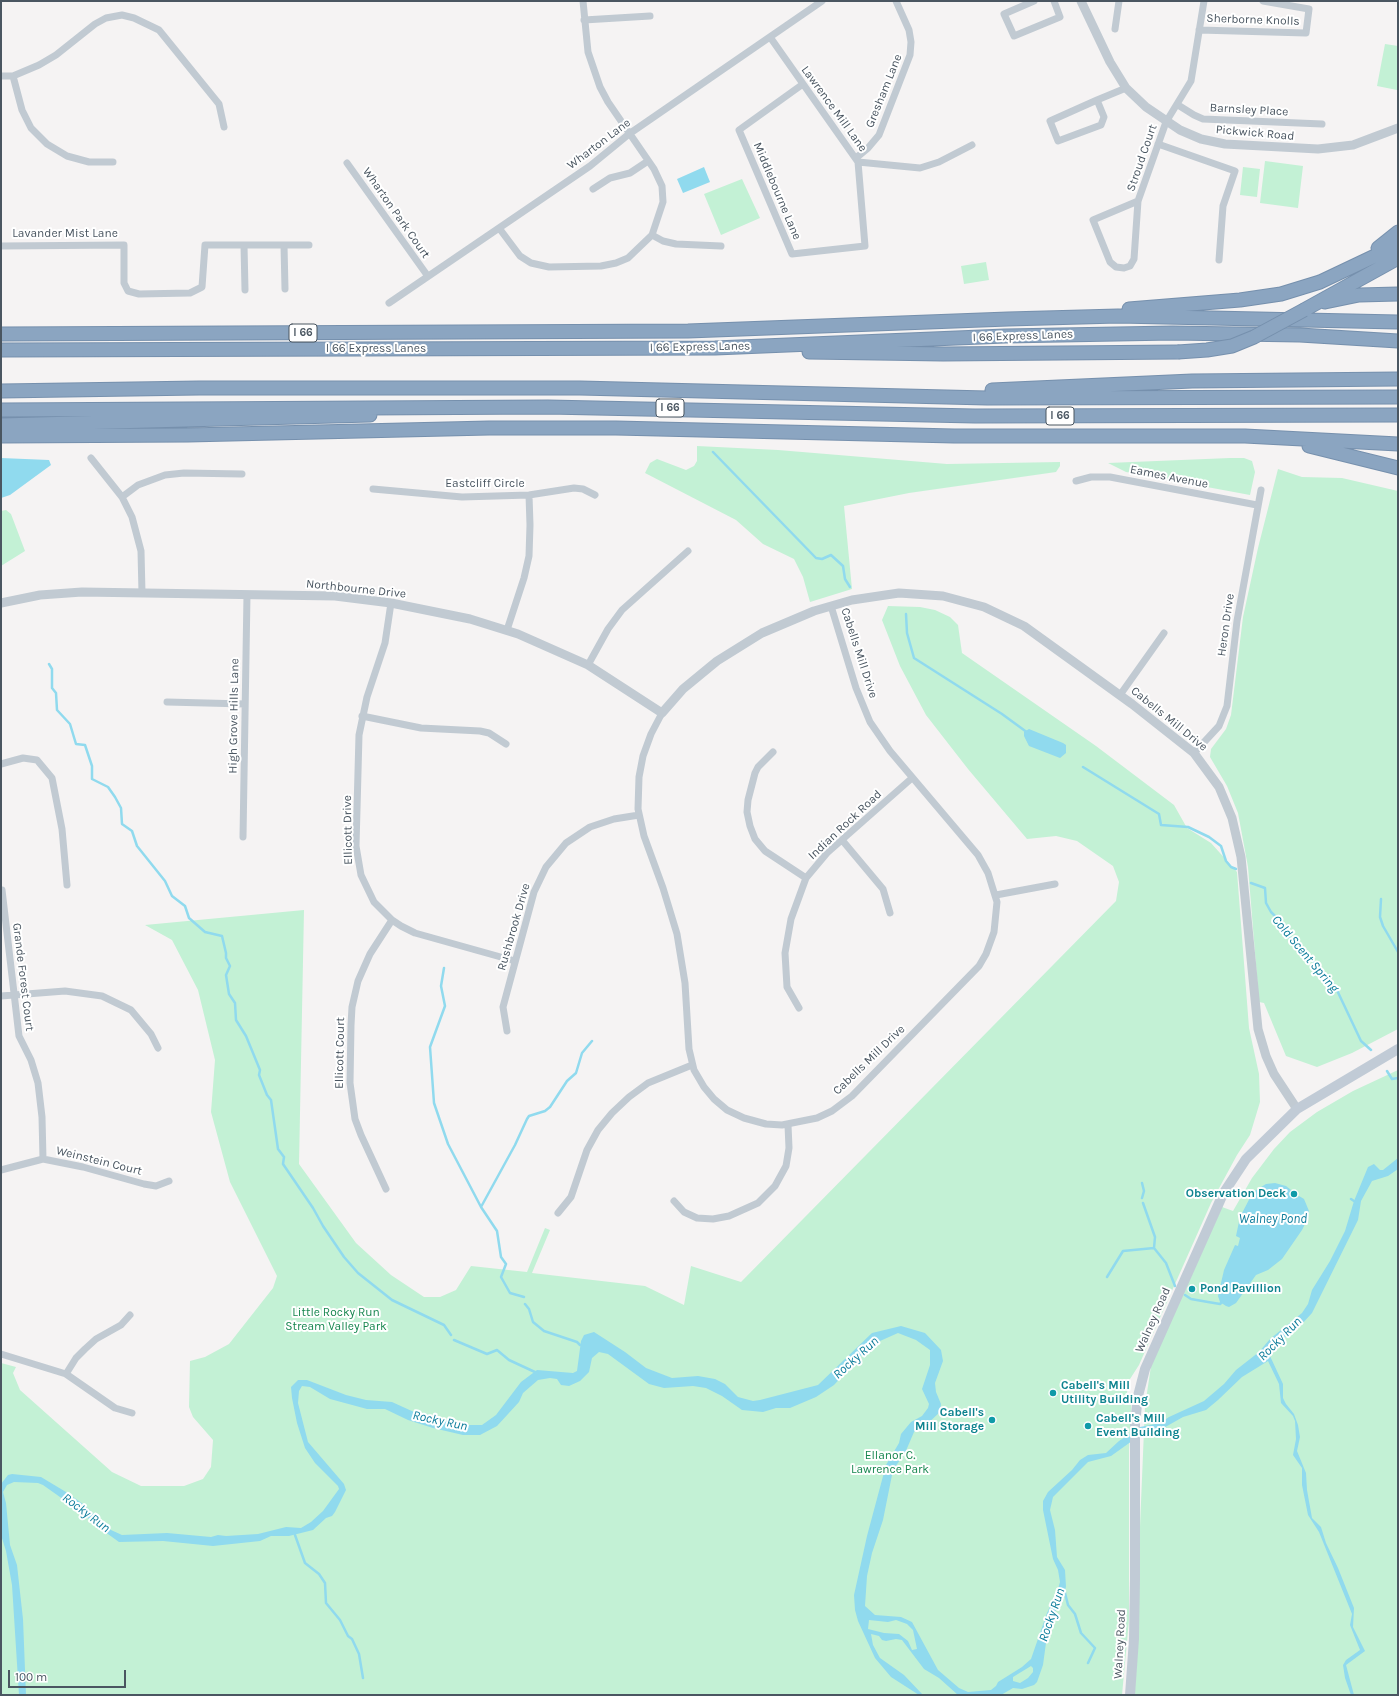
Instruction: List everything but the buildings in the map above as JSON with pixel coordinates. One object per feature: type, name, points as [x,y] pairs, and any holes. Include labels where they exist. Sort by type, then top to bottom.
[{"type":"highway","points":[[1345,270],[1398,232]]},
{"type":"highway","points":[[1034,318],[1261,298],[1297,290],[1345,270],[1398,245]]},
{"type":"highway","points":[[715,348],[867,354],[1178,352],[1207,350],[1232,346],[1254,337],[1304,310],[1337,295],[1398,258]]},
{"type":"highway","points":[[1337,295],[1398,294]]},
{"type":"highway","name":"I 66","points":[[1,334],[688,331],[1034,318],[1170,316],[1398,322]]},
{"type":"highway","name":"I 66 Express Lanes","points":[[1,350],[715,348],[997,336],[1115,333],[1242,333],[1398,341]]},
{"type":"highway","points":[[872,395],[1192,381],[1398,379]]},
{"type":"highway","points":[[1,391],[191,388],[580,388],[1026,398],[1398,397]]},
{"type":"highway","points":[[793,411],[877,404],[1268,405],[1352,397]]},
{"type":"highway","points":[[1,425],[402,415],[548,406]]},
{"type":"highway","name":"I 66","points":[[1,410],[548,406],[975,416],[1398,415]]},
{"type":"highway","points":[[1337,415],[1398,422]]},
{"type":"highway","points":[[1,436],[556,427],[954,436],[1230,436],[1398,444]]},
{"type":"highway","points":[[1230,436],[1246,440],[1309,446],[1398,468]]},
{"type":"main road","name":"Walney Road","points":[[1130,1695],[1134,1639],[1135,1586],[1135,1423],[1138,1396],[1145,1369],[1223,1194],[1246,1159],[1297,1109],[1398,1049]]},
{"type":"street","points":[[499,228],[520,256],[531,263],[549,267],[602,266],[616,263],[628,258],[652,235],[663,202],[663,193],[659,178],[608,102],[594,71],[588,52],[583,1]]},
{"type":"street","name":"Wharton Lane","points":[[389,302],[590,166],[629,134],[822,1]]},
{"type":"street","name":"Gresham Lane","points":[[857,160],[879,135],[910,55],[911,42],[909,30],[896,1]]},
{"type":"street","points":[[1034,1],[1004,14],[1014,36],[1060,17],[1054,1]]},
{"type":"street","name":"Pickwick Road","points":[[1081,1],[1110,62],[1126,88],[1146,107],[1166,122],[1201,138],[1225,144],[1318,149],[1353,145],[1398,128]]},
{"type":"street","points":[[1115,29],[1119,1]]},
{"type":"street","name":"Sherborne Knolls","points":[[1166,122],[1178,105],[1191,81],[1204,1]]},
{"type":"street","name":"Sherborne Knolls","points":[[1199,30],[1306,33],[1310,8],[1263,1]]},
{"type":"street","points":[[1,76],[13,76],[40,65],[56,55],[95,24],[106,18],[122,15],[136,18],[159,30],[219,104],[224,127]]},
{"type":"street","points":[[584,20],[650,16]]},
{"type":"street","name":"Lawrence Mill Lane","points":[[770,37],[857,160],[920,168],[939,162],[972,146]]},
{"type":"street","points":[[13,76],[22,110],[31,128],[47,144],[67,156],[89,162],[113,162]]},
{"type":"street","name":"Middlebourne Lane","points":[[803,84],[739,130],[792,254],[865,246],[857,160]]},
{"type":"street","points":[[1097,100],[1104,117],[1101,125],[1058,141],[1050,121],[1097,100],[1126,88]]},
{"type":"street","name":"Barnsley Place","points":[[1178,105],[1194,115],[1203,118],[1322,124]]},
{"type":"street","name":"Stroud Court","points":[[1138,201],[1093,220],[1110,262],[1116,267],[1124,268],[1130,266],[1134,259],[1138,201],[1166,122]]},
{"type":"street","points":[[1158,144],[1235,171],[1224,206],[1219,260]]},
{"type":"street","points":[[593,190],[603,181],[614,176],[630,173],[648,161]]},
{"type":"street","name":"Wharton Park Court","points":[[347,163],[427,275]]},
{"type":"street","points":[[652,235],[663,241],[676,244],[721,246]]},
{"type":"street","name":"Lavander Mist Lane","points":[[1,246],[124,245],[124,283],[128,291],[139,294],[190,293],[202,287],[205,245],[309,245]]},
{"type":"street","points":[[244,245],[245,290]]},
{"type":"street","points":[[284,245],[285,289]]},
{"type":"street","points":[[91,458],[122,497],[132,517],[139,542],[142,593]]},
{"type":"street","points":[[122,497],[138,485],[165,475],[184,473],[242,474]]},
{"type":"street","name":"Eames Avenue","points":[[1076,481],[1091,477],[1110,477],[1257,505]]},
{"type":"street","name":"Eastcliff Circle","points":[[373,489],[462,497],[528,495],[574,488],[583,489],[595,495]]},
{"type":"street","name":"Heron Drive","points":[[1194,753],[1219,726],[1227,706],[1235,635],[1257,505],[1261,490]]},
{"type":"street","points":[[507,630],[524,578],[528,556],[530,524],[528,495]]},
{"type":"street","points":[[588,665],[608,629],[622,610],[688,552]]},
{"type":"street","name":"Northbourne Drive","points":[[1,603],[40,595],[68,592],[335,596],[392,603],[470,619],[507,630],[588,665],[662,713]]},
{"type":"street","name":"Cabells Mill Drive","points":[[831,606],[863,706],[879,736],[912,778],[978,855],[988,873],[996,895],[996,921],[991,942],[979,966],[967,980],[846,1101],[817,1118],[788,1124],[766,1124],[750,1121],[727,1110],[714,1099],[704,1088],[692,1065],[689,1049],[685,983],[677,934],[639,815],[638,788],[643,756],[651,734],[662,713],[696,678],[740,646],[788,621],[831,606],[858,599],[899,593],[936,595],[970,603],[998,613],[1024,626],[1120,695],[1194,753],[1202,762],[1219,787],[1235,826],[1242,857],[1258,1029],[1274,1074],[1297,1109]]},
{"type":"street","name":"High Grove Hills Lane","points":[[243,837],[247,595]]},
{"type":"street","name":"Ellicott Drive","points":[[392,603],[385,643],[362,716],[359,735],[356,846],[358,863],[367,890],[381,910],[392,920],[415,933],[515,961]]},
{"type":"street","points":[[1120,695],[1164,632]]},
{"type":"street","points":[[167,702],[245,704]]},
{"type":"street","points":[[362,716],[420,728],[480,731],[489,733],[506,744]]},
{"type":"street","points":[[773,752],[758,767],[755,773],[747,805],[750,826],[755,839],[765,851],[806,878]]},
{"type":"street","points":[[1,764],[23,758],[37,760],[52,778],[62,829],[67,885]]},
{"type":"street","name":"Indian Rock Road","points":[[799,1008],[787,987],[785,953],[791,919],[806,878],[827,853],[912,778]]},
{"type":"street","name":"Rushbrook Drive","points":[[507,1032],[503,1007],[534,892],[546,867],[556,854],[572,839],[590,827],[614,819],[639,815]]},
{"type":"street","points":[[842,840],[883,889],[890,913]]},
{"type":"street","points":[[996,895],[1054,884]]},
{"type":"street","name":"Grande Forest Court","points":[[2,890],[13,995],[19,1036],[31,1060],[38,1083],[42,1117],[43,1159]]},
{"type":"street","name":"Ellicott Court","points":[[386,1189],[361,1136],[355,1119],[350,1082],[351,1025],[354,994],[361,974],[370,954],[392,920]]},
{"type":"street","points":[[1,996],[65,991],[102,996],[131,1010],[151,1034],[158,1048]]},
{"type":"street","points":[[558,1213],[571,1197],[587,1150],[598,1130],[612,1113],[629,1097],[648,1083],[692,1065]]},
{"type":"street","points":[[674,1201],[684,1212],[697,1218],[713,1219],[729,1216],[758,1203],[775,1186],[786,1166],[789,1148],[788,1124]]},
{"type":"street","name":"Weinstein Court","points":[[1,1170],[43,1159],[90,1169],[144,1184],[156,1186],[169,1182]]},
{"type":"street","points":[[66,1374],[76,1358],[85,1349],[96,1339],[121,1325],[130,1315]]},
{"type":"street","points":[[1,1354],[66,1374],[115,1408],[132,1412]]},
{"type":"green space","points":[[1385,44],[1398,46],[1397,90],[1377,86]]},
{"type":"green space","points":[[1265,161],[1303,166],[1298,208],[1260,203]]},
{"type":"green space","points":[[1243,167],[1260,169],[1257,197],[1240,195]]},
{"type":"green space","points":[[742,179],[760,218],[721,235],[704,194]]},
{"type":"green space","points":[[986,262],[989,280],[964,284],[961,266]]},
{"type":"green space","points":[[697,446],[778,450],[947,464],[1060,462],[1060,466],[1056,472],[909,493],[844,506],[852,589],[810,602],[803,577],[794,559],[763,544],[736,520],[645,473],[650,463],[657,459],[686,470],[694,466],[697,461]]},
{"type":"green space","points":[[1244,458],[1252,461],[1255,472],[1250,495],[1126,472],[1108,463]]},
{"type":"green space","points":[[1278,469],[1302,477],[1342,478],[1398,491],[1398,1029],[1352,1053],[1317,1067],[1286,1056],[1264,1003],[1259,1002],[1248,867],[1238,813],[1227,786],[1210,757],[1211,749],[1226,729],[1231,715],[1243,617],[1258,548]]},
{"type":"green space","points":[[6,510],[11,514],[25,551],[1,566],[1,511]]},
{"type":"green space","name":"Ellanor C. Lawrence Park","points":[[888,606],[920,607],[935,610],[950,617],[958,625],[962,653],[1096,746],[1174,805],[1187,828],[1211,843],[1237,872],[1249,1028],[1259,1074],[1260,1102],[1250,1135],[1237,1155],[1211,1203],[1139,1365],[1130,1379],[1126,1397],[1132,1393],[1129,1450],[1129,1620],[1122,1695],[1,1695],[1,1363],[16,1367],[13,1373],[20,1390],[112,1472],[141,1486],[184,1486],[203,1479],[211,1467],[213,1440],[193,1417],[189,1407],[190,1361],[205,1357],[229,1344],[273,1288],[277,1276],[230,1182],[211,1112],[215,1060],[198,990],[172,940],[145,925],[304,910],[299,1164],[356,1243],[391,1275],[424,1297],[440,1297],[456,1290],[471,1266],[527,1272],[545,1228],[550,1230],[532,1273],[645,1286],[684,1305],[691,1266],[741,1282],[1116,901],[1119,882],[1113,866],[1077,841],[1056,836],[1027,839],[968,769],[926,715],[900,666],[882,620]]},
{"type":"green space","points":[[1398,1070],[1398,1695],[1133,1695],[1145,1406],[1151,1366],[1222,1207],[1233,1211],[1252,1178],[1274,1149],[1290,1132],[1317,1112],[1353,1091]]},
{"type":"water","points":[[704,167],[710,182],[683,193],[677,179]]},
{"type":"water","points":[[1,458],[49,460],[51,465],[10,495],[1,498]]},
{"type":"water","points":[[1029,729],[1063,743],[1066,745],[1066,753],[1060,758],[1029,746],[1024,736],[1024,732]]},
{"type":"water","name":"Rocky Run","points":[[1398,1158],[1398,1169],[1388,1176],[1372,1181],[1361,1201],[1358,1220],[1312,1313],[1300,1326],[1284,1338],[1270,1356],[1283,1384],[1283,1398],[1294,1414],[1298,1425],[1300,1437],[1297,1451],[1306,1473],[1307,1490],[1312,1518],[1321,1527],[1326,1543],[1354,1608],[1353,1627],[1365,1651],[1346,1665],[1354,1695],[1351,1695],[1345,1678],[1343,1665],[1346,1660],[1360,1650],[1350,1625],[1352,1614],[1319,1532],[1308,1515],[1302,1485],[1302,1468],[1293,1455],[1296,1439],[1295,1421],[1293,1416],[1281,1403],[1279,1384],[1268,1361],[1242,1377],[1206,1410],[1183,1417],[1160,1430],[1139,1436],[1111,1456],[1088,1462],[1053,1497],[1050,1510],[1055,1530],[1057,1557],[1065,1570],[1066,1587],[1048,1628],[1043,1665],[1037,1682],[1034,1685],[1022,1689],[1013,1688],[1001,1695],[958,1695],[939,1678],[924,1669],[902,1640],[896,1639],[886,1641],[882,1640],[879,1636],[871,1634],[873,1645],[880,1658],[904,1675],[923,1695],[919,1695],[891,1677],[875,1658],[858,1621],[855,1610],[854,1595],[867,1536],[886,1465],[899,1443],[901,1434],[911,1422],[922,1416],[929,1404],[922,1389],[930,1365],[930,1350],[916,1340],[898,1333],[871,1345],[834,1385],[816,1397],[790,1408],[776,1408],[763,1412],[742,1410],[722,1396],[706,1388],[693,1386],[664,1388],[649,1384],[608,1354],[599,1352],[592,1358],[589,1372],[580,1381],[569,1386],[561,1385],[557,1379],[550,1378],[538,1380],[523,1393],[519,1402],[497,1426],[480,1435],[463,1435],[433,1428],[408,1420],[385,1409],[367,1409],[330,1399],[310,1387],[302,1386],[299,1391],[298,1403],[308,1442],[344,1484],[346,1490],[332,1516],[326,1518],[313,1530],[289,1536],[271,1536],[260,1541],[213,1546],[163,1541],[119,1542],[94,1524],[84,1514],[43,1485],[38,1483],[14,1482],[7,1485],[3,1492],[6,1503],[10,1545],[17,1565],[23,1619],[26,1695],[19,1695],[12,1585],[6,1551],[1,1535],[1,1484],[8,1475],[12,1474],[41,1477],[83,1504],[111,1530],[122,1535],[167,1533],[211,1537],[218,1535],[258,1534],[286,1527],[301,1528],[311,1522],[323,1511],[339,1489],[338,1486],[315,1463],[305,1448],[297,1423],[292,1398],[291,1387],[298,1380],[307,1380],[346,1395],[366,1400],[392,1402],[414,1412],[443,1420],[465,1425],[482,1425],[496,1415],[521,1382],[537,1370],[573,1373],[577,1371],[581,1341],[584,1335],[594,1332],[625,1352],[646,1368],[672,1378],[698,1376],[715,1379],[725,1384],[738,1397],[753,1401],[818,1385],[872,1333],[901,1326],[925,1333],[941,1350],[943,1361],[935,1383],[936,1392],[941,1404],[940,1412],[925,1426],[914,1432],[905,1453],[893,1470],[883,1520],[872,1553],[867,1576],[865,1606],[875,1615],[901,1617],[912,1622],[938,1670],[959,1688],[968,1692],[991,1690],[998,1682],[1022,1667],[1031,1659],[1047,1613],[1058,1589],[1060,1582],[1058,1570],[1053,1559],[1043,1510],[1043,1501],[1048,1492],[1072,1470],[1080,1460],[1088,1455],[1106,1453],[1119,1441],[1140,1427],[1160,1423],[1169,1417],[1204,1401],[1224,1384],[1236,1370],[1259,1352],[1270,1339],[1302,1313],[1308,1304],[1312,1290],[1330,1261],[1345,1231],[1354,1201],[1368,1167],[1374,1164],[1380,1170],[1383,1170]],"holes":[[[869,1620],[888,1622],[896,1620],[907,1624],[913,1630],[917,1649],[912,1650],[908,1641],[899,1634],[884,1633],[868,1629]],[[1031,1666],[1033,1668],[1033,1672],[1028,1678],[1020,1683],[1013,1681],[1013,1677]]]},
{"type":"water","name":"Walney Pond","points":[[1275,1183],[1286,1186],[1291,1190],[1289,1194],[1297,1198],[1299,1196],[1304,1199],[1309,1211],[1308,1218],[1302,1230],[1282,1259],[1268,1270],[1256,1275],[1236,1303],[1229,1307],[1226,1306],[1220,1302],[1218,1296],[1224,1270],[1235,1245],[1238,1246],[1240,1238],[1236,1236],[1240,1217],[1253,1192],[1266,1184]]},
{"type":"waterway","points":[[713,452],[816,558],[822,559],[831,555],[843,566],[845,579],[850,587]]},
{"type":"waterway","points":[[906,614],[907,633],[914,658],[1002,714],[1028,733]]},
{"type":"waterway","points":[[49,664],[52,669],[52,688],[56,693],[57,710],[70,724],[76,744],[85,745],[92,766],[92,779],[108,787],[115,797],[121,808],[122,824],[132,831],[137,846],[165,881],[172,896],[185,906],[189,918],[205,932],[222,936],[226,958],[230,966],[226,975],[229,994],[235,1003],[236,1020],[246,1036],[260,1070],[259,1075],[267,1095],[271,1100],[278,1149],[284,1157],[283,1164],[344,1257],[358,1273],[392,1300],[444,1325],[451,1335]]},
{"type":"waterway","points":[[1083,767],[1159,814],[1161,825],[1188,827],[1209,837],[1221,846],[1226,861],[1231,867],[1236,869]]},
{"type":"waterway","name":"Cold Scent Spring","points":[[1251,883],[1265,888],[1266,903],[1271,912],[1284,925],[1287,934],[1300,951],[1312,960],[1335,986],[1361,1041],[1371,1050]]},
{"type":"waterway","points":[[1381,899],[1380,917],[1383,926],[1398,952]]},
{"type":"waterway","points":[[444,968],[441,986],[445,1006],[430,1047],[434,1103],[448,1144],[481,1207],[497,1231],[501,1257],[506,1264],[501,1277],[510,1293],[524,1297]]},
{"type":"waterway","points":[[481,1207],[529,1116],[545,1111],[550,1107],[567,1081],[576,1073],[582,1053],[592,1041]]},
{"type":"waterway","name":"Cold Scent Spring","points":[[1387,1071],[1392,1079],[1398,1078]]},
{"type":"waterway","points":[[1142,1183],[1144,1191],[1142,1198]]},
{"type":"waterway","points":[[1143,1203],[1155,1237],[1154,1248],[1166,1263],[1175,1286]]},
{"type":"waterway","points":[[1107,1277],[1123,1251],[1154,1248]]},
{"type":"waterway","points":[[1185,1295],[1191,1299],[1220,1304],[1222,1302]]},
{"type":"waterway","points":[[525,1304],[529,1309],[533,1322],[544,1331],[577,1342],[580,1345]]},
{"type":"waterway","points":[[454,1340],[487,1354],[497,1350],[509,1360],[537,1373]]},
{"type":"waterway","points":[[295,1535],[305,1563],[319,1574],[325,1583],[326,1603],[340,1620],[348,1636],[352,1639],[359,1654],[363,1678]]},
{"type":"waterway","name":"Rocky Run","points":[[1064,1589],[1068,1605],[1075,1614],[1081,1633],[1095,1648],[1088,1663]]},
{"type":"place","name":"Observation Deck","points":[[1294,1194]]},
{"type":"place","name":"Pond Pavillion","points":[[1192,1289]]},
{"type":"place","name":"Cabell's Mill Utility Building","points":[[1053,1393]]},
{"type":"place","name":"Cabell's Mill Storage","points":[[992,1420]]},
{"type":"place","name":"Cabell's Mill Event Building","points":[[1088,1426]]},
{"type":"park label","name":"Little Rocky Run Stream Valley Park","points":[[336,1320]]}]
